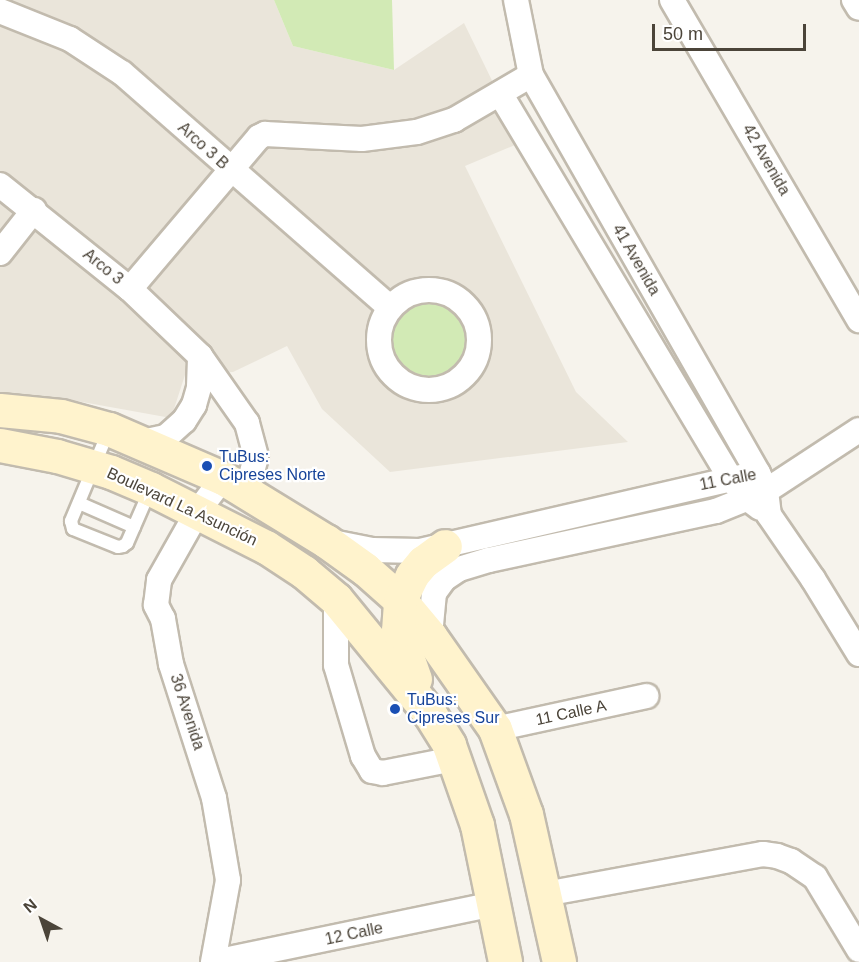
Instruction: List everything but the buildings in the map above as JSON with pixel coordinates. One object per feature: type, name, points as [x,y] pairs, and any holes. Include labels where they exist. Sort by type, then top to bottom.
[{"type":"main road","points":[[0,410],[61,416],[109,429],[235,485],[326,541],[365,569],[400,600],[430,636],[495,729],[526,814],[558,958],[521,962]]},
{"type":"main road","points":[[5,446],[61,416]]},
{"type":"main road","name":"Boulevard La Asunción","points":[[5,446],[93,466],[151,489],[266,547],[304,572],[336,599],[430,714],[449,744],[477,825],[505,962]]},
{"type":"main road","points":[[430,714],[398,631],[400,600],[412,575],[423,562],[445,546]]},
{"type":"street","name":"41 Avenida","points":[[516,0],[531,75],[760,494],[859,654]]},
{"type":"street","name":"42 Avenida","points":[[672,0],[859,320]]},
{"type":"street","points":[[854,0],[859,8]]},
{"type":"street","name":"Arco 3 B","points":[[0,11],[70,39],[122,73],[232,172],[390,308]]},
{"type":"street","points":[[130,289],[232,172],[259,137],[265,134],[362,139],[417,132],[454,120],[531,75]]},
{"type":"street","name":"41 Avenida","points":[[501,94],[730,478]]},
{"type":"street","name":"Arco 3","points":[[0,185],[130,289],[200,356],[247,423],[256,457],[235,485]]},
{"type":"street","points":[[0,253],[34,210]]},
{"type":"street","points":[[435,290],[452,295],[465,305],[475,319],[479,335],[477,352],[470,367],[459,380],[445,387],[429,390],[413,387],[399,380],[388,368],[381,354],[379,338],[382,322],[390,308],[402,297],[418,291],[435,290]]},
{"type":"street","points":[[142,442],[166,437],[184,421],[194,405],[199,387],[200,356]]},
{"type":"street","name":"11 Calle","points":[[430,636],[434,593],[444,579],[459,569],[489,560],[688,519],[760,494],[859,430]]},
{"type":"street","name":"11 Calle","points":[[326,541],[372,550],[420,551],[730,478],[760,494]]},
{"type":"street","points":[[198,512],[235,485]]},
{"type":"street","name":"36 Avenida","points":[[198,512],[168,567],[171,589],[169,605],[163,619],[171,663],[214,798],[228,880],[214,962]]},
{"type":"street","points":[[336,599],[336,665],[363,756],[372,771],[383,773],[454,759]]},
{"type":"street","name":"11 Calle A","points":[[495,729],[646,696]]},
{"type":"street","points":[[545,894],[763,854],[791,861],[815,877],[859,950]]},
{"type":"street","name":"12 Calle","points":[[214,962],[493,904]]},
{"type":"lane","points":[[109,429],[71,521],[73,529],[118,547],[127,543],[151,489]]},
{"type":"lane","points":[[79,503],[134,527]]},
{"type":"shaded area","points":[[0,0],[274,0],[293,46],[394,70],[464,23],[522,142],[465,166],[576,392],[628,442],[390,472],[322,409],[287,346],[233,372],[185,375],[171,418],[60,398],[0,405]]},
{"type":"green space","points":[[274,0],[392,0],[394,70],[293,46]]},
{"type":"green space","points":[[435,300],[448,305],[464,318],[468,330],[464,359],[441,376],[416,379],[393,365],[385,337],[387,326],[397,312]]},
{"type":"place","name":"TuBus: Cipreses Norte","points":[[207,466]]},
{"type":"place","name":"TuBus: Cipreses Sur","points":[[395,709]]}]
